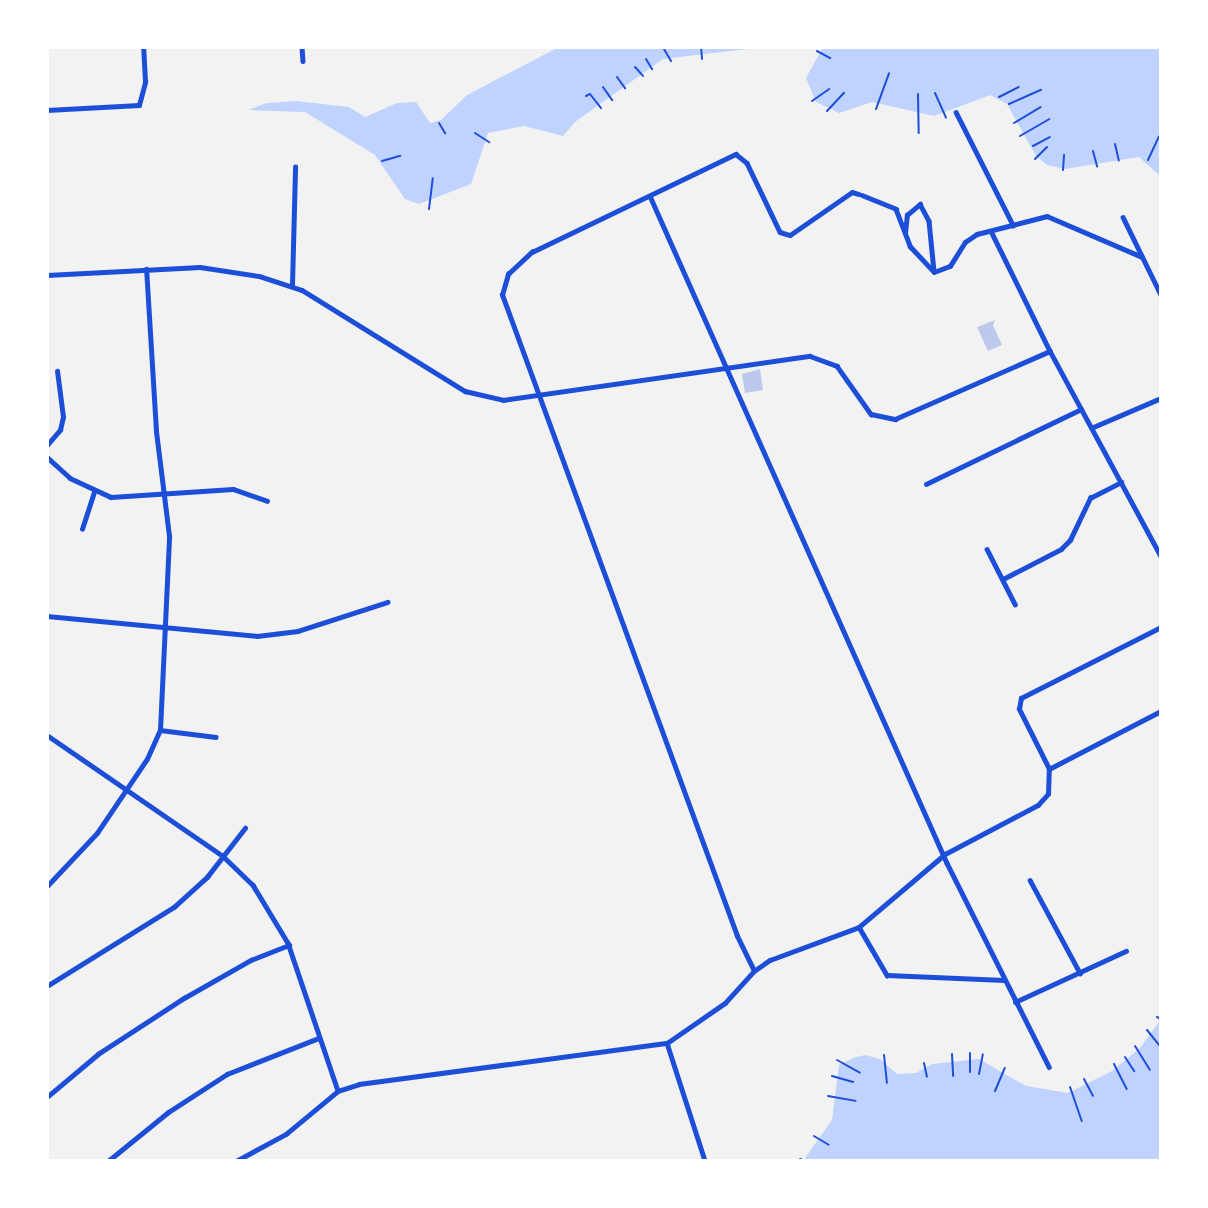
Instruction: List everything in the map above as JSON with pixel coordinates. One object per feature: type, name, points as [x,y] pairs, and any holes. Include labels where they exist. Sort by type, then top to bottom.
[{"type":"street","points":[[47,110],[139,104],[145,82],[143,47]]},
{"type":"street","points":[[302,47],[303,61]]},
{"type":"street","points":[[956,112],[1013,225]]},
{"type":"street","points":[[754,971],[502,295],[508,274],[533,252],[740,154],[780,232],[790,236],[852,192],[896,209],[905,234],[934,272]]},
{"type":"street","points":[[292,286],[295,167]]},
{"type":"street","points":[[650,196],[944,854],[1049,1067]]},
{"type":"street","points":[[905,234],[911,208],[920,204],[929,221],[934,272]]},
{"type":"street","points":[[934,272],[950,266],[965,242],[991,231],[1046,216],[1058,218],[1142,257]]},
{"type":"street","points":[[1123,217],[1161,295]]},
{"type":"street","points":[[991,231],[1050,351],[1161,556]]},
{"type":"street","points":[[47,886],[81,855],[127,790],[160,730],[162,629],[169,536],[156,431],[146,269]]},
{"type":"street","points":[[47,275],[146,269],[225,269],[292,286],[465,391],[503,400],[538,397],[800,356],[829,360],[844,373],[863,407],[886,420],[920,410],[1050,351]]},
{"type":"street","points":[[47,445],[60,430],[63,417],[57,371]]},
{"type":"street","points":[[1091,428],[1161,398]]},
{"type":"street","points":[[926,484],[1081,410]]},
{"type":"street","points":[[47,457],[94,492],[129,499],[233,489],[267,501]]},
{"type":"street","points":[[1003,579],[1061,550],[1070,540],[1090,498],[1121,482]]},
{"type":"street","points":[[82,528],[94,492]]},
{"type":"street","points":[[987,549],[1015,604]]},
{"type":"street","points":[[47,616],[162,629],[277,635],[387,601]]},
{"type":"street","points":[[236,1161],[286,1134],[338,1091],[376,1081],[667,1044],[725,1003],[754,971],[859,927],[944,854],[1038,805],[1048,794],[1049,769],[1019,709],[1021,698],[1161,627]]},
{"type":"street","points":[[1049,769],[1161,711]]},
{"type":"street","points":[[160,730],[216,737]]},
{"type":"street","points":[[47,735],[223,856],[267,904],[289,945],[338,1091]]},
{"type":"street","points":[[47,986],[174,907],[223,856],[245,828]]},
{"type":"street","points":[[1030,880],[1080,973]]},
{"type":"street","points":[[859,927],[887,975],[1004,980]]},
{"type":"street","points":[[47,1097],[98,1054],[184,998],[251,960],[289,945]]},
{"type":"street","points":[[1015,1002],[1126,951]]},
{"type":"street","points":[[108,1161],[166,1113],[227,1074],[319,1038]]},
{"type":"street","points":[[667,1044],[705,1161]]},
{"type":"path","points":[[701,47],[702,59]]},
{"type":"path","points":[[664,49],[671,61]]},
{"type":"path","points":[[817,51],[830,58]]},
{"type":"path","points":[[646,59],[652,69]]},
{"type":"path","points":[[635,67],[643,76]]},
{"type":"path","points":[[876,109],[889,73]]},
{"type":"path","points":[[617,77],[625,88]]},
{"type":"path","points":[[603,87],[612,100]]},
{"type":"path","points":[[999,97],[1019,87]]},
{"type":"path","points":[[812,101],[829,89]]},
{"type":"path","points":[[1009,104],[1041,90]]},
{"type":"path","points":[[827,111],[844,93]]},
{"type":"path","points":[[918,93],[919,133]]},
{"type":"path","points":[[935,93],[946,118]]},
{"type":"path","points":[[586,96],[590,94],[601,108]]},
{"type":"path","points":[[1014,124],[1041,107]]},
{"type":"path","points":[[1020,136],[1050,119]]},
{"type":"path","points":[[439,123],[445,133]]},
{"type":"path","points":[[475,134],[489,142]]},
{"type":"path","points":[[1148,160],[1159,136]]},
{"type":"path","points":[[1033,146],[1050,137]]},
{"type":"path","points":[[1115,144],[1119,161]]},
{"type":"path","points":[[1035,159],[1046,147]]},
{"type":"path","points":[[1093,151],[1097,166]]},
{"type":"path","points":[[1063,170],[1064,155]]},
{"type":"path","points":[[382,161],[400,156]]},
{"type":"path","points":[[429,209],[433,178]]},
{"type":"path","points":[[1157,1017],[1161,1019]]},
{"type":"path","points":[[1147,1030],[1160,1046]]},
{"type":"path","points":[[1135,1046],[1150,1070]]},
{"type":"path","points":[[952,1054],[953,1076]]},
{"type":"path","points":[[970,1054],[970,1072]]},
{"type":"path","points":[[979,1074],[983,1054]]},
{"type":"path","points":[[884,1055],[887,1083]]},
{"type":"path","points":[[1125,1057],[1134,1072]]},
{"type":"path","points":[[837,1060],[860,1073]]},
{"type":"path","points":[[924,1063],[927,1077]]},
{"type":"path","points":[[1114,1064],[1127,1089]]},
{"type":"path","points":[[995,1091],[1005,1068]]},
{"type":"path","points":[[832,1076],[853,1082]]},
{"type":"path","points":[[1084,1079],[1093,1096]]},
{"type":"path","points":[[1070,1087],[1082,1121]]},
{"type":"path","points":[[828,1096],[856,1101]]},
{"type":"path","points":[[814,1136],[829,1145]]},
{"type":"path","points":[[800,1159],[804,1161]]},
{"type":"water","points":[[559,47],[764,47],[663,59],[575,122],[563,136],[524,126],[488,133],[471,184],[419,204],[405,199],[375,155],[305,112],[248,110],[267,103],[296,101],[349,107],[365,117],[397,103],[416,102],[430,123],[441,120],[467,95]]},
{"type":"water","points":[[823,47],[1161,47],[1161,177],[1139,157],[1065,169],[1047,165],[1036,156],[1007,104],[990,95],[934,116],[872,102],[839,113],[816,102],[806,78]]},
{"type":"water","points":[[1161,1019],[1161,1161],[803,1161],[832,1120],[839,1065],[853,1058],[865,1055],[880,1059],[897,1074],[916,1073],[932,1064],[979,1059],[1026,1086],[1068,1093],[1112,1071],[1140,1048]]},
{"type":"building","points":[[995,320],[993,325],[1002,345],[988,351],[977,327]]},
{"type":"building","points":[[760,369],[763,390],[745,393],[742,374]]}]
